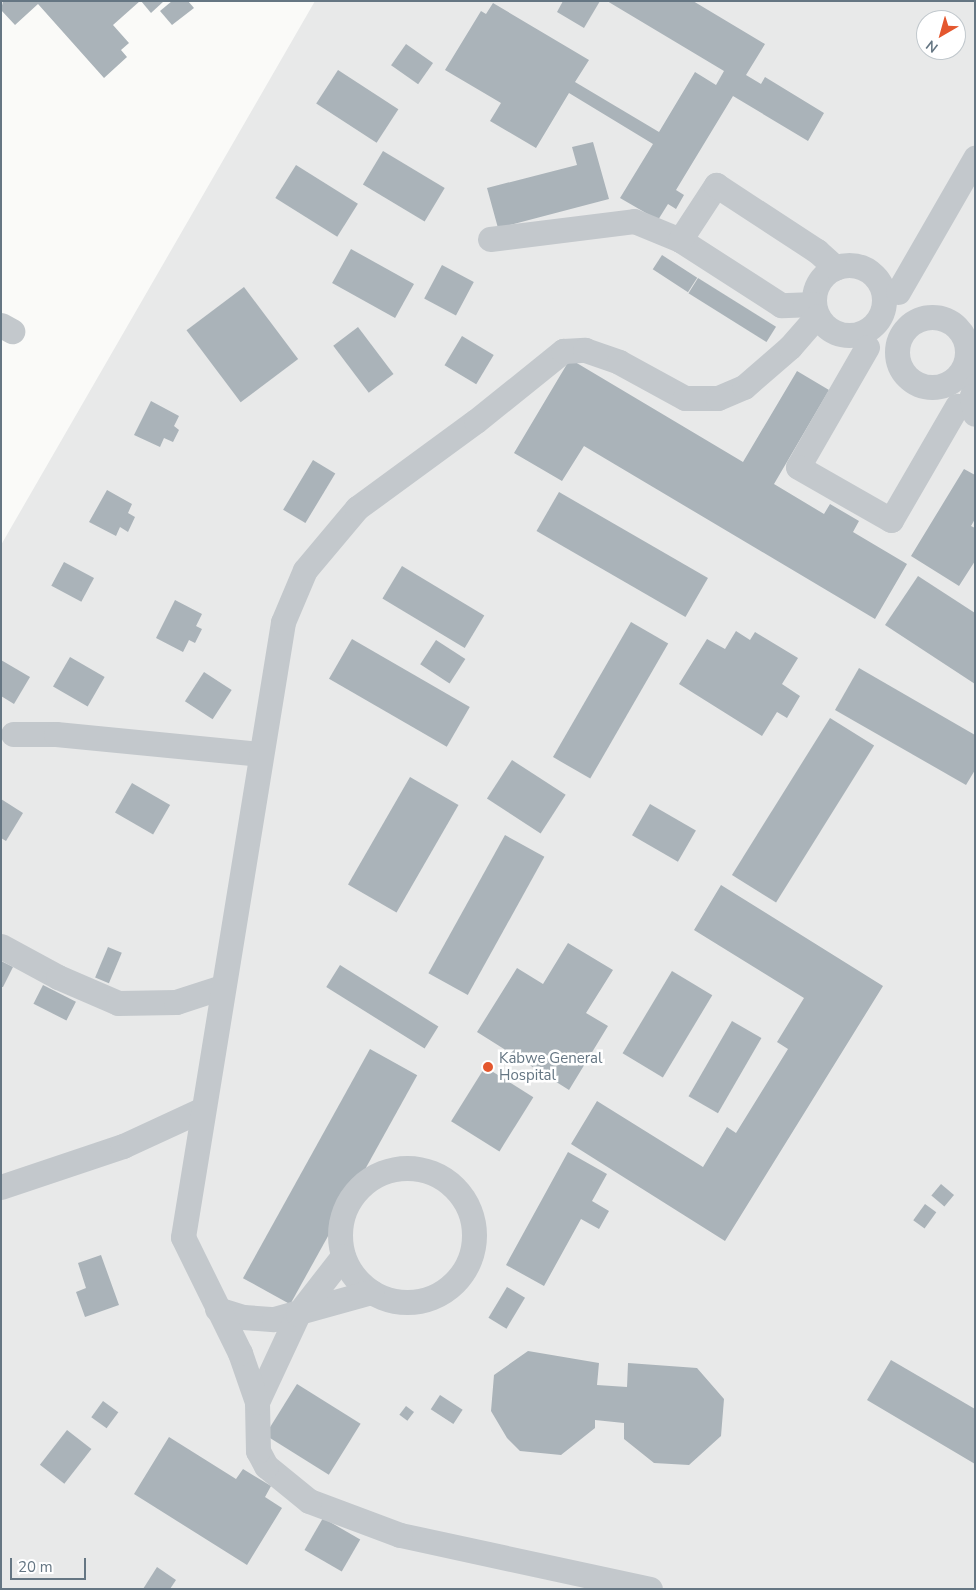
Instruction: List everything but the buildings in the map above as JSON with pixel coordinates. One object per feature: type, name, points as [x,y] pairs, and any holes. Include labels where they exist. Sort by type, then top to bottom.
[{"type":"lane","points":[[898,292],[975,158]]},
{"type":"lane","points":[[680,240],[716,185],[816,251],[836,268]]},
{"type":"lane","points":[[490,239],[634,221],[680,240],[781,305],[816,310],[829,329],[857,341],[902,370],[913,382],[927,386],[969,412]]},
{"type":"lane","points":[[650,1589],[400,1536],[309,1501],[266,1466],[258,1451],[257,1402],[240,1353],[183,1237],[260,754],[284,622],[305,570],[357,508],[476,421],[563,351],[585,350],[619,362],[684,398],[718,398],[744,387],[790,347],[816,310],[819,282],[836,268],[856,265],[938,317],[948,321],[968,337],[964,366],[944,384],[927,386]]},
{"type":"lane","points":[[876,278],[883,295],[880,313],[857,341],[798,467],[891,520],[969,412],[975,386]]},
{"type":"lane","points":[[902,370],[897,354],[901,336],[913,323],[938,317]]},
{"type":"lane","points":[[14,734],[56,734],[260,754]]},
{"type":"lane","points":[[1,946],[58,977],[118,1002],[176,1002],[222,987]]},
{"type":"lane","points":[[1,1187],[123,1146],[202,1109]]},
{"type":"lane","points":[[394,1169],[427,1170],[441,1176],[464,1198],[471,1213],[473,1246],[468,1261],[448,1287],[418,1301],[393,1300],[371,1292],[359,1283],[343,1256],[340,1241],[346,1209],[365,1183],[379,1174],[394,1169]]},
{"type":"lane","points":[[257,1402],[298,1314],[343,1256]]},
{"type":"lane","points":[[217,1309],[242,1317],[274,1319],[298,1314],[332,1300],[371,1292]]},
{"type":"shaded area","name":"Kabwe General Hospital","points":[[315,1],[975,1],[975,1589],[1,1589],[1,545]]},
{"type":"place","name":"Kabwe General Hospital","points":[[488,1067]]}]
